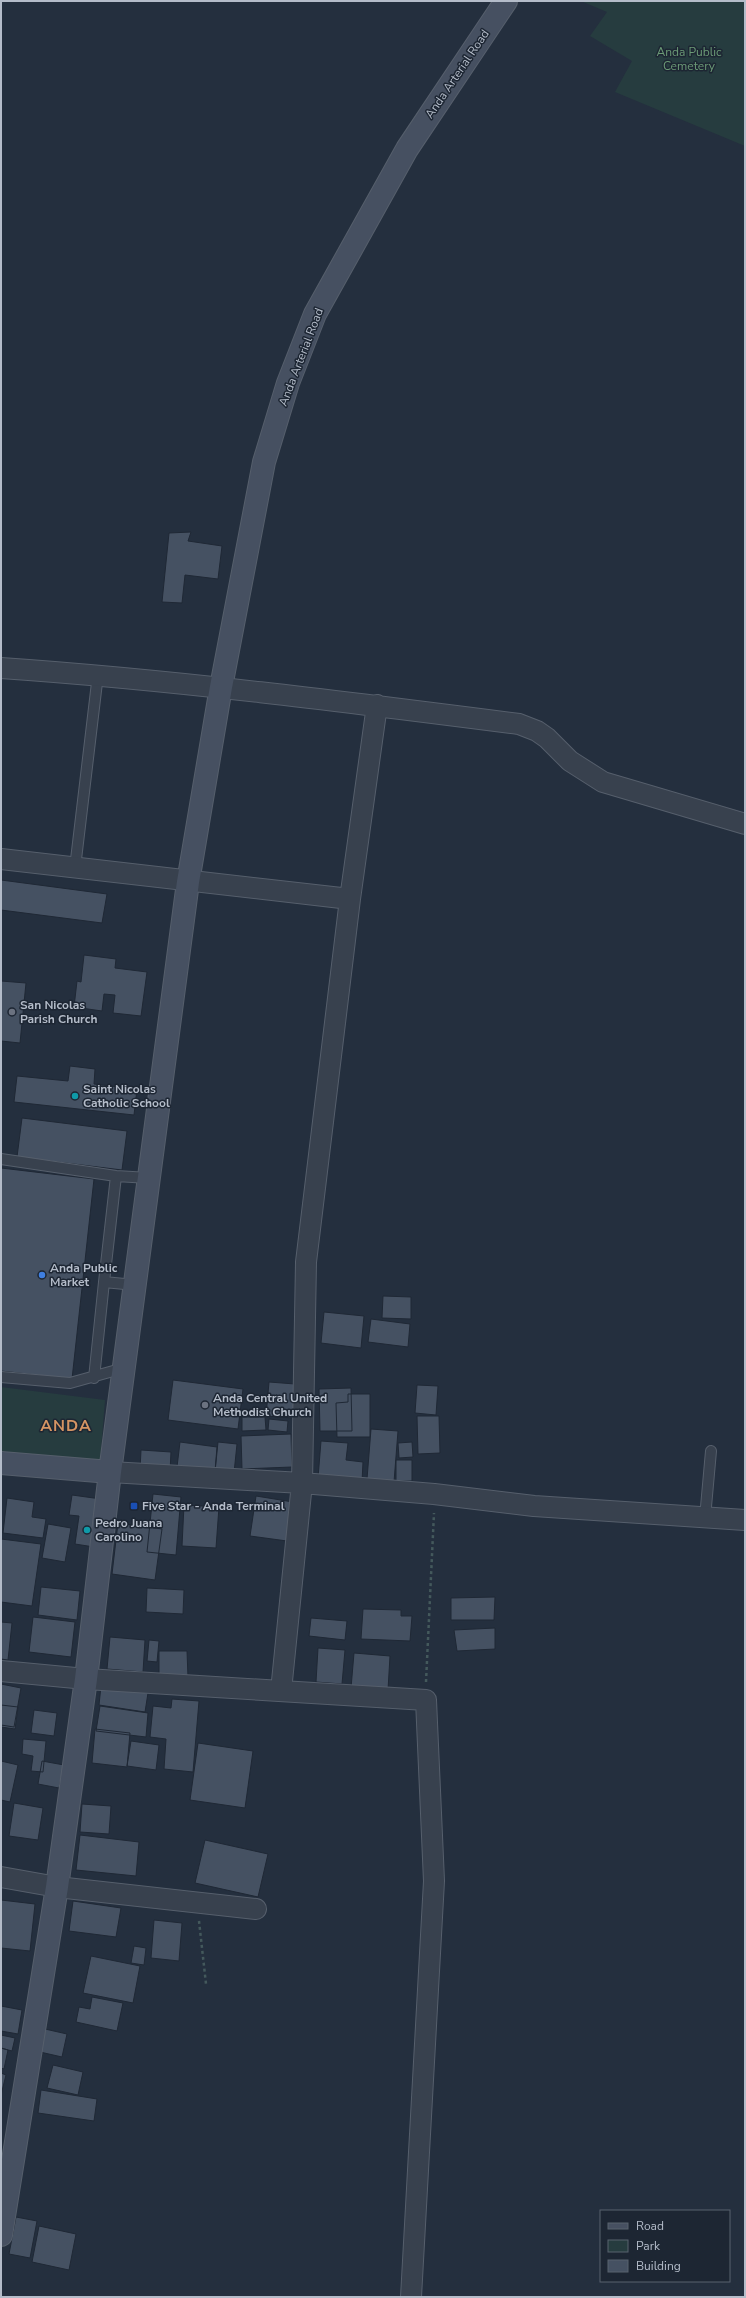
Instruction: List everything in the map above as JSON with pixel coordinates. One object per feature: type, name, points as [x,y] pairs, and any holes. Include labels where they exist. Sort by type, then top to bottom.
[{"type":"main road","name":"Anda Arterial Road","points":[[1,2235],[57,1886],[86,1679],[110,1472],[188,882],[221,687],[264,462],[288,382],[315,314],[407,150],[506,1]]},
{"type":"main road","points":[[1,1463],[110,1472]]},
{"type":"street","points":[[1,668],[98,674],[221,687],[520,724],[537,731],[547,738],[570,761],[603,782],[745,824]]},
{"type":"street","points":[[281,1691],[302,1483],[306,1262],[350,898],[377,706]]},
{"type":"street","points":[[1,860],[188,882],[350,898]]},
{"type":"street","points":[[110,1472],[302,1483],[434,1494],[534,1506],[745,1520]]},
{"type":"street","points":[[1,1671],[86,1679],[426,1700],[434,1881],[411,2297]]},
{"type":"street","points":[[1,1877],[57,1886],[256,1909]]},
{"type":"lane","points":[[75,868],[98,674]]},
{"type":"lane","points":[[1,1158],[116,1176],[149,1178]]},
{"type":"lane","points":[[94,1378],[116,1176]]},
{"type":"lane","points":[[104,1282],[135,1285]]},
{"type":"lane","points":[[1,1377],[70,1383],[94,1378],[124,1368]]},
{"type":"lane","points":[[705,1518],[711,1451]]},
{"type":"path","points":[[426,1700],[434,1494]]},
{"type":"path","points":[[197,1902],[206,1984]]},
{"type":"green space","name":"Anda Public Cemetery","points":[[581,1],[745,1],[745,146],[615,92],[632,61],[590,36],[607,12]]},
{"type":"green space","points":[[1,1387],[105,1400],[100,1463],[1,1451]]},
{"type":"building","points":[[191,532],[188,541],[222,546],[218,579],[185,575],[182,603],[162,602],[169,533]]},
{"type":"building","points":[[1,880],[107,894],[102,923],[1,910]]},
{"type":"building","points":[[84,955],[116,959],[115,968],[147,972],[141,1016],[113,1013],[115,995],[104,994],[102,1011],[74,1007],[77,981],[81,982]]},
{"type":"building","name":"San Nicolas Parish Church","points":[[1,981],[26,983],[20,1043],[1,1041]]},
{"type":"building","name":"Saint Nicolas Catholic School","points":[[70,1066],[95,1069],[94,1084],[137,1089],[134,1115],[14,1102],[17,1076],[68,1081]]},
{"type":"building","points":[[22,1118],[127,1131],[122,1170],[17,1157]]},
{"type":"building","name":"Anda Public Market","points":[[1,1168],[94,1179],[72,1379],[1,1371]]},
{"type":"building","points":[[383,1296],[411,1297],[411,1319],[382,1318]]},
{"type":"building","points":[[324,1312],[364,1316],[361,1348],[321,1343]]},
{"type":"building","points":[[371,1319],[410,1324],[408,1347],[368,1342]]},
{"type":"building","name":"Anda Central United Methodist Church","points":[[173,1380],[243,1389],[238,1429],[168,1420]]},
{"type":"building","points":[[269,1382],[295,1384],[293,1418],[266,1416]]},
{"type":"building","points":[[417,1385],[438,1386],[436,1415],[415,1413]]},
{"type":"building","points":[[351,1388],[352,1431],[320,1431],[319,1389]]},
{"type":"building","points":[[348,1394],[370,1394],[370,1437],[337,1437],[336,1403],[348,1402]]},
{"type":"building","points":[[417,1416],[439,1416],[440,1453],[418,1454]]},
{"type":"building","points":[[242,1417],[265,1417],[266,1430],[242,1431]]},
{"type":"building","points":[[269,1419],[288,1421],[287,1432],[268,1430]]},
{"type":"building","points":[[371,1429],[398,1431],[394,1482],[367,1479]]},
{"type":"building","points":[[291,1434],[292,1467],[242,1469],[241,1436]]},
{"type":"building","points":[[321,1441],[348,1443],[346,1460],[363,1462],[362,1482],[318,1478]]},
{"type":"building","points":[[180,1442],[217,1447],[215,1471],[177,1467]]},
{"type":"building","points":[[218,1442],[237,1444],[234,1473],[215,1472]]},
{"type":"building","points":[[412,1442],[413,1457],[399,1458],[398,1443]]},
{"type":"building","points":[[141,1450],[171,1452],[170,1472],[140,1470]]},
{"type":"building","points":[[396,1460],[412,1460],[412,1481],[396,1481]]},
{"type":"building","points":[[153,1494],[181,1497],[176,1555],[147,1552]]},
{"type":"building","name":"Pedro Juana Carolino","points":[[72,1495],[101,1499],[94,1547],[75,1544],[79,1516],[69,1515]]},
{"type":"building","points":[[256,1496],[293,1502],[287,1541],[250,1536]]},
{"type":"building","points":[[7,1498],[34,1502],[32,1517],[46,1519],[43,1538],[3,1533]]},
{"type":"building","points":[[184,1505],[219,1507],[216,1548],[182,1546]]},
{"type":"building","points":[[118,1523],[162,1529],[155,1580],[112,1574]]},
{"type":"building","points":[[48,1524],[71,1528],[65,1562],[42,1558]]},
{"type":"building","points":[[1,1539],[41,1544],[32,1606],[1,1602]]},
{"type":"building","points":[[41,1587],[80,1591],[77,1620],[38,1615]]},
{"type":"building","points":[[147,1588],[184,1590],[183,1614],[146,1612]]},
{"type":"building","points":[[495,1597],[494,1620],[451,1620],[451,1598]]},
{"type":"building","points":[[363,1609],[401,1610],[401,1616],[412,1616],[410,1641],[361,1639]]},
{"type":"building","points":[[33,1617],[75,1622],[71,1657],[29,1652]]},
{"type":"building","points":[[311,1618],[347,1621],[345,1640],[309,1636]]},
{"type":"building","points":[[1,1622],[12,1623],[8,1660],[1,1659]]},
{"type":"building","points":[[495,1628],[495,1649],[457,1651],[454,1630]]},
{"type":"building","points":[[110,1637],[145,1640],[143,1672],[107,1669]]},
{"type":"building","points":[[149,1640],[159,1641],[157,1662],[147,1661]]},
{"type":"building","points":[[318,1648],[345,1650],[342,1684],[316,1682]]},
{"type":"building","points":[[159,1651],[187,1651],[188,1677],[159,1677]]},
{"type":"building","points":[[354,1653],[390,1656],[388,1690],[351,1688]]},
{"type":"building","points":[[1,1684],[21,1688],[14,1727],[1,1725]]},
{"type":"building","points":[[101,1686],[148,1693],[145,1712],[99,1705]]},
{"type":"building","points":[[172,1699],[199,1701],[193,1772],[164,1769],[166,1739],[150,1737],[153,1706],[171,1708]]},
{"type":"building","points":[[1,1705],[18,1707],[15,1729],[1,1727]]},
{"type":"building","points":[[100,1706],[148,1713],[146,1737],[96,1731]]},
{"type":"building","points":[[34,1710],[57,1713],[54,1736],[31,1733]]},
{"type":"building","points":[[95,1729],[130,1733],[127,1767],[92,1763]]},
{"type":"building","points":[[23,1739],[46,1741],[43,1772],[31,1771],[33,1756],[22,1754]]},
{"type":"building","points":[[131,1741],[159,1745],[156,1770],[127,1766]]},
{"type":"building","points":[[198,1743],[253,1751],[245,1808],[190,1800]]},
{"type":"building","points":[[1,1761],[18,1765],[10,1802],[1,1800]]},
{"type":"building","points":[[42,1761],[64,1765],[59,1788],[38,1784]]},
{"type":"building","points":[[14,1803],[43,1808],[38,1840],[9,1836]]},
{"type":"building","points":[[82,1804],[111,1806],[109,1834],[80,1832]]},
{"type":"building","points":[[80,1835],[139,1842],[136,1876],[76,1870]]},
{"type":"building","points":[[205,1840],[268,1854],[258,1897],[195,1883]]},
{"type":"building","points":[[1,1900],[35,1904],[30,1951],[1,1948]]},
{"type":"building","points":[[73,1901],[121,1908],[116,1937],[69,1931]]},
{"type":"building","points":[[154,1920],[182,1923],[179,1961],[151,1958]]},
{"type":"building","points":[[134,1946],[146,1948],[144,1965],[131,1963]]},
{"type":"building","points":[[91,1956],[140,1966],[133,2003],[83,1993]]},
{"type":"building","points":[[92,1997],[123,2003],[117,2031],[76,2022],[79,2007],[90,2009]]},
{"type":"building","points":[[1,2006],[22,2010],[18,2034],[1,2031]]},
{"type":"building","points":[[45,2029],[67,2034],[62,2057],[40,2052]]},
{"type":"building","points":[[1,2035],[15,2038],[12,2051],[1,2048]]},
{"type":"building","points":[[1,2048],[8,2050],[4,2069],[1,2068]]},
{"type":"building","points":[[53,2065],[83,2072],[78,2095],[47,2088]]},
{"type":"building","points":[[1,2073],[6,2075],[1,2095]]},
{"type":"building","points":[[41,2090],[97,2099],[94,2121],[38,2113]]},
{"type":"building","points":[[16,2217],[37,2221],[30,2258],[9,2254]]},
{"type":"building","points":[[39,2226],[76,2234],[69,2270],[32,2262]]},
{"type":"place","name":"San Nicolas Parish Church","points":[[12,1012]]},
{"type":"place","name":"Saint Nicolas Catholic School","points":[[75,1096]]},
{"type":"place","name":"Anda Public Market","points":[[42,1275]]},
{"type":"place","name":"Anda Central United Methodist Church","points":[[205,1405]]},
{"type":"place","name":"Five Star - Anda Terminal","points":[[134,1506]]},
{"type":"place","name":"Pedro Juana Carolino","points":[[87,1530]]},
{"type":"district","name":"ANDA","points":[[66,1425]]}]
